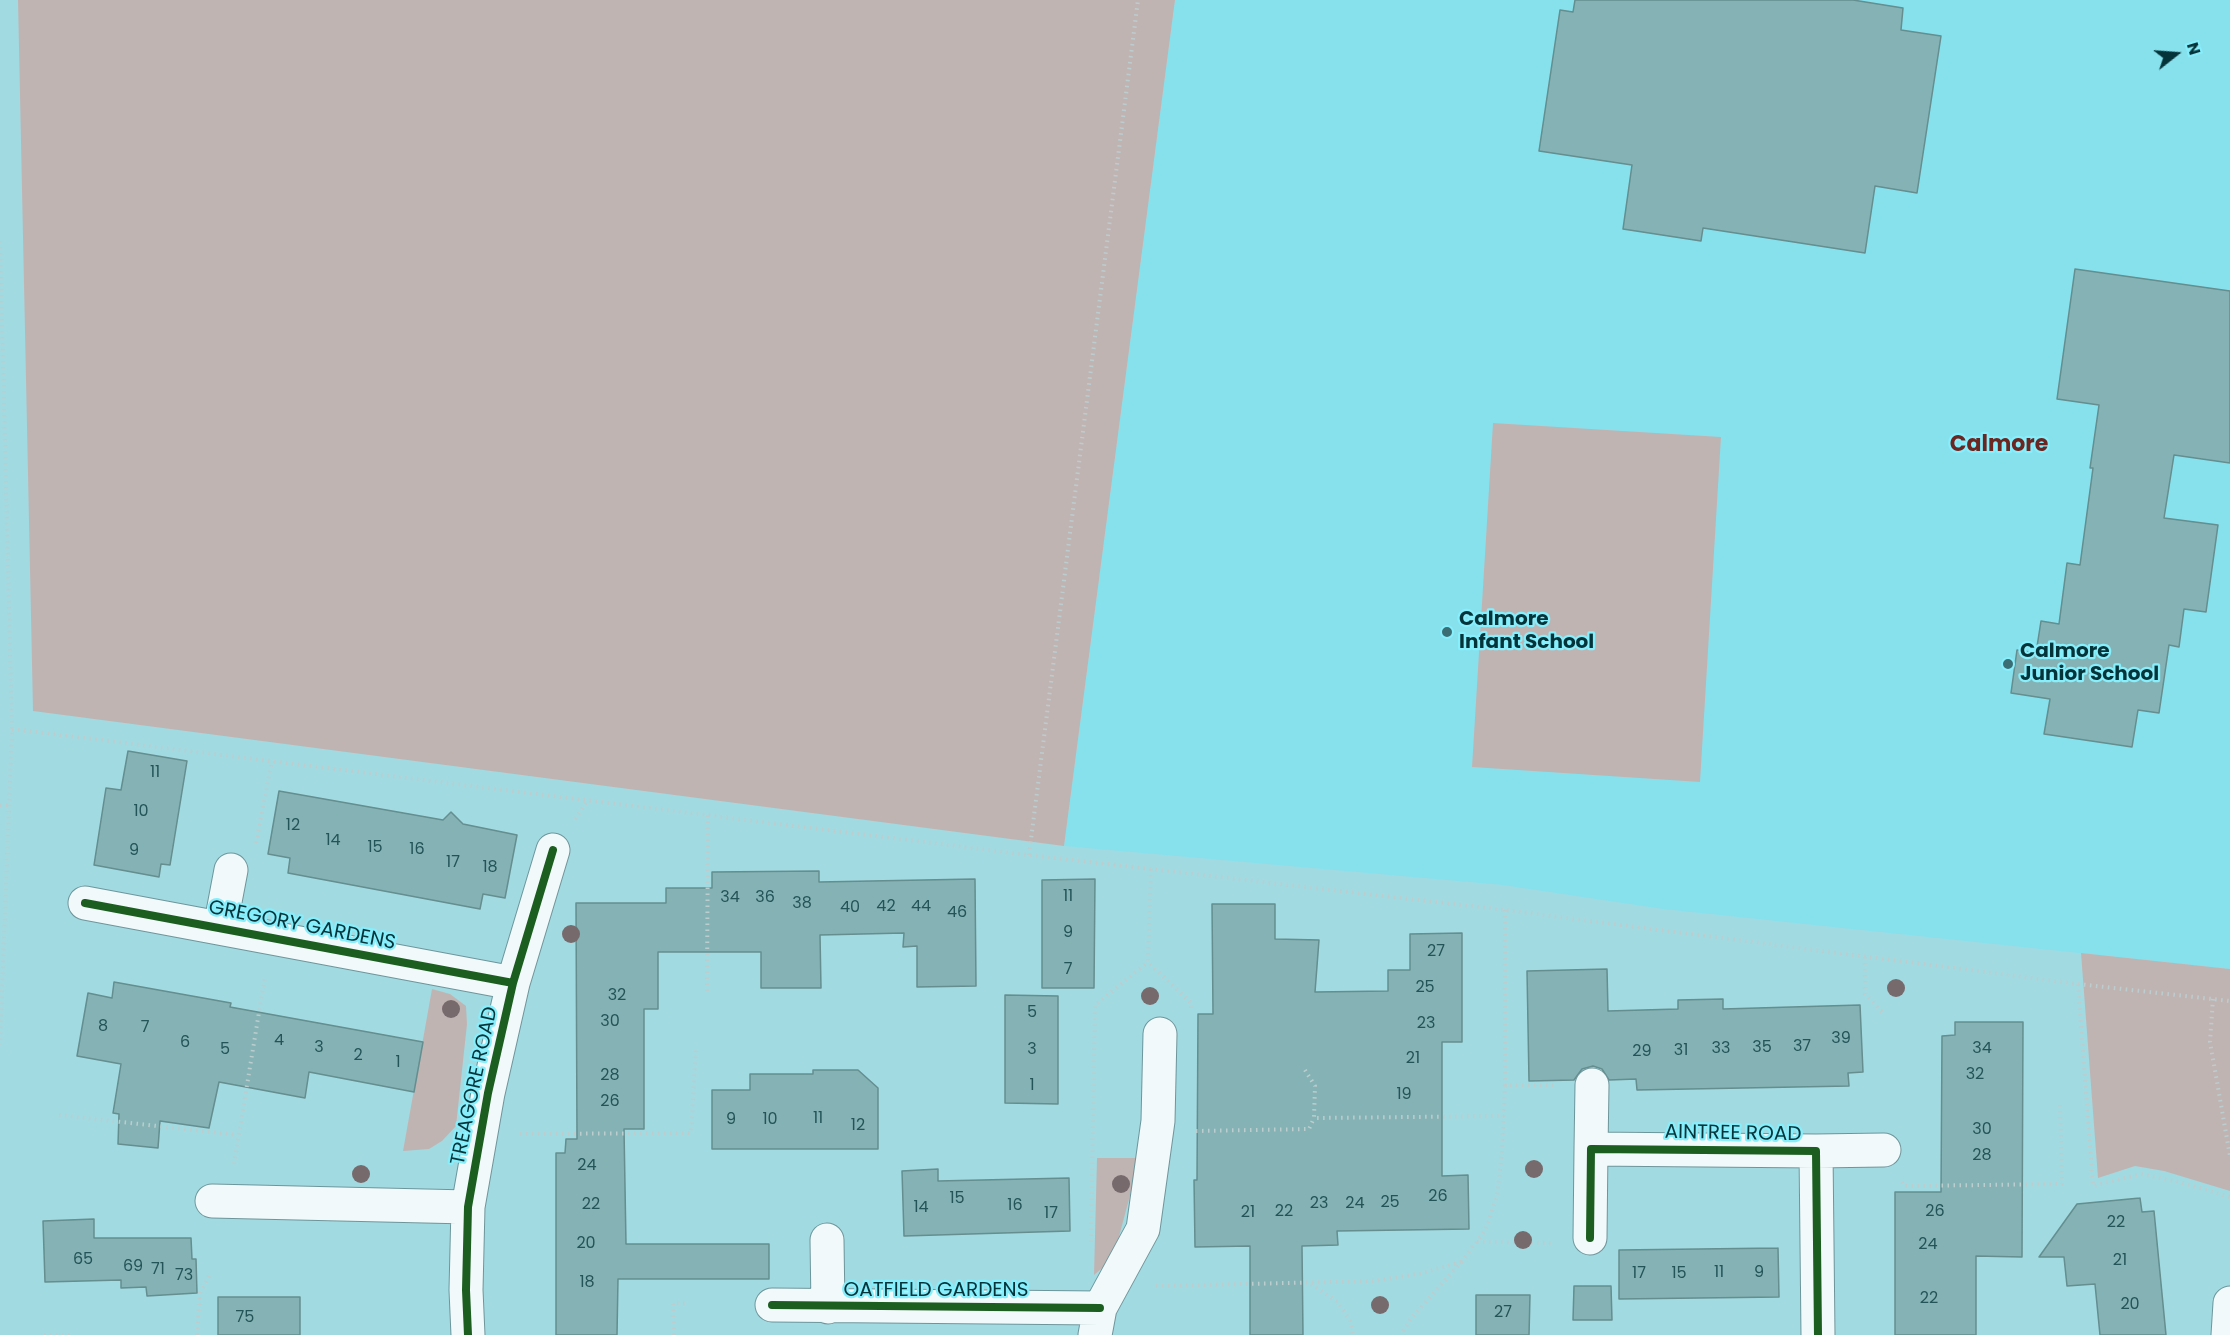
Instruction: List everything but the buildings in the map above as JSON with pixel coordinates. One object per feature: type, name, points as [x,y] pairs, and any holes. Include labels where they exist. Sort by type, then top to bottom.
[{"type":"street","name":"TREAGORE ROAD","points":[[468,1335],[466,1290],[468,1207],[488,1094],[513,983],[553,850]]},
{"type":"street","name":"GREGORY GARDENS","points":[[220,928],[231,870]]},
{"type":"street","name":"GREGORY GARDENS","points":[[85,903],[513,983]]},
{"type":"street","points":[[1102,1310],[1143,1229],[1157,1131],[1160,1034]]},
{"type":"street","points":[[1590,1238],[1592,1085]]},
{"type":"street","name":"AINTREE ROAD","points":[[1592,1149],[1884,1150]]},
{"type":"street","name":"AINTREE ROAD","points":[[1816,1151],[1818,1335]]},
{"type":"street","points":[[221,1202],[468,1207]]},
{"type":"street","name":"OATFIELD GARDENS","points":[[827,1240],[828,1306]]},
{"type":"street","points":[[2228,1335],[2230,1303]]},
{"type":"street","name":"OATFIELD GARDENS","points":[[772,1305],[1102,1310]]},
{"type":"path","points":[[1029,855],[1138,0]]},
{"type":"path","points":[[0,241],[12,729],[0,1045]]},
{"type":"path","points":[[0,506],[7,506]]},
{"type":"path","points":[[12,729],[1029,855],[1505,910],[2078,984],[2230,1001]]},
{"type":"path","points":[[231,870],[251,866],[272,761]]},
{"type":"path","points":[[0,805],[9,805]]},
{"type":"path","points":[[707,991],[708,815]]},
{"type":"path","points":[[1151,869],[1148,962],[1191,1003],[1191,1014]]},
{"type":"path","points":[[1401,1335],[1410,1320],[1485,1231],[1497,1197],[1505,1085],[1505,910]]},
{"type":"path","points":[[221,1202],[238,1135],[271,937]]},
{"type":"path","points":[[1865,957],[1865,994],[1883,1013]]},
{"type":"path","points":[[1091,1250],[1095,1005],[1148,962]]},
{"type":"path","points":[[2078,984],[2093,1186],[2141,1174],[2230,1197]]},
{"type":"path","points":[[2213,999],[2210,1042],[2230,1156]]},
{"type":"path","points":[[481,1135],[691,1132],[696,1049]]},
{"type":"path","points":[[1157,1131],[1309,1129],[1314,1118],[1315,1086],[1305,1070]]},
{"type":"path","points":[[1505,1085],[1592,1085]]},
{"type":"path","points":[[1884,1150],[1904,1186],[2062,1184],[2060,1104]]},
{"type":"path","points":[[59,1115],[238,1135]]},
{"type":"path","points":[[1314,1118],[1504,1116]]},
{"type":"path","points":[[1477,1242],[1554,1243],[1590,1238]]},
{"type":"path","points":[[1102,1310],[1230,1285],[1375,1281],[1422,1273],[1461,1262]]},
{"type":"path","points":[[197,1335],[200,1293],[210,1275]]},
{"type":"path","points":[[1310,1283],[1338,1302],[1350,1321],[1353,1335]]},
{"type":"path","points":[[674,1335],[674,1303],[685,1303]]},
{"type":"path","points":[[44,1335],[73,1335]]},
{"type":"shaded area","points":[[18,0],[1175,0],[1064,846],[33,711]]},
{"type":"shaded area","name":"Calmore Infant School","points":[[1175,0],[2230,0],[2230,969],[1663,909],[1503,885],[1064,846]]},
{"type":"shaded area","points":[[1493,423],[1721,437],[1700,782],[1472,767]]},
{"type":"shaded area","points":[[2081,953],[2230,969],[2230,1191],[2164,1171],[2135,1166],[2098,1178]]},
{"type":"shaded area","points":[[432,989],[450,994],[466,1006],[467,1024],[456,1126],[442,1141],[429,1149],[403,1151]]},
{"type":"shaded area","points":[[1097,1158],[1140,1158],[1117,1244],[1107,1264],[1094,1275]]},
{"type":"cycle path","points":[[468,1335],[466,1290],[468,1207],[488,1093],[513,983],[553,850]]},
{"type":"cycle path","points":[[85,903],[513,983]]},
{"type":"cycle path","points":[[1590,1238],[1591,1149],[1816,1151],[1818,1335]]},
{"type":"cycle path","points":[[772,1305],[1100,1308]]},
{"type":"place","name":"Calmore Infant School","points":[[1447,632]]},
{"type":"place","name":"Calmore Junior School","points":[[2008,664]]},
{"type":"district","name":"Calmore","points":[[1999,445]]}]
